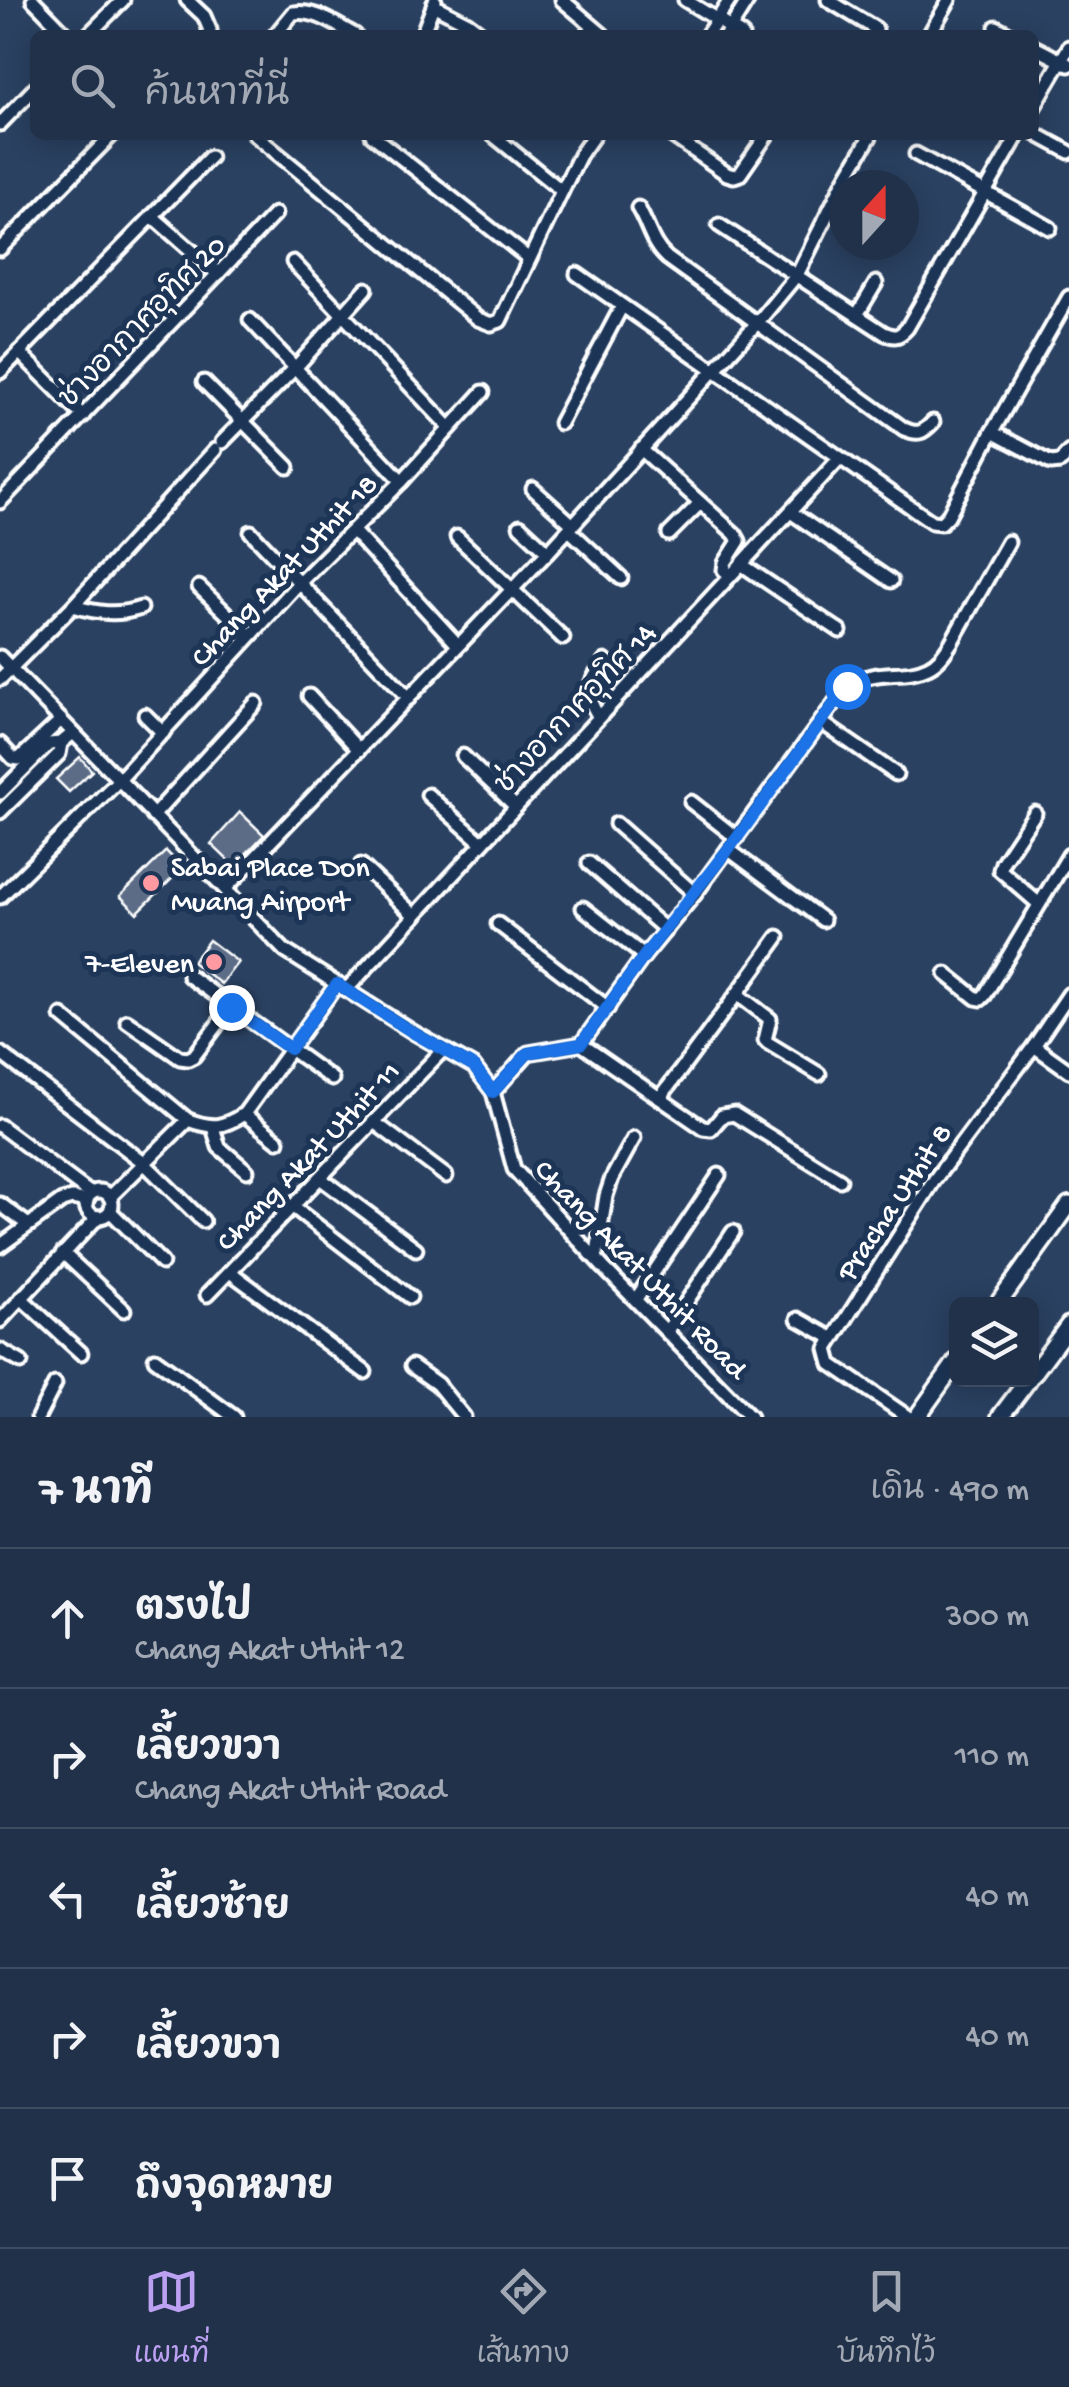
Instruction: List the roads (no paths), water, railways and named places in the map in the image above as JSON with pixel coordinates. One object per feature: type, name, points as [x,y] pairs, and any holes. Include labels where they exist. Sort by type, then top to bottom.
[{"type":"street","points":[[33,0],[63,30]]},
{"type":"street","points":[[93,30],[123,0]]},
{"type":"street","points":[[187,0],[204,16],[210,30]]},
{"type":"street","points":[[562,0],[597,30]]},
{"type":"street","points":[[685,0],[730,30]]},
{"type":"street","points":[[711,30],[730,0]]},
{"type":"street","points":[[734,30],[748,0]]},
{"type":"street","points":[[828,0],[876,29]]},
{"type":"street","points":[[932,30],[949,0]]},
{"type":"street","points":[[424,30],[434,3],[477,30]]},
{"type":"street","points":[[279,30],[293,13],[304,11],[346,30]]},
{"type":"street","points":[[996,27],[1002,30]]},
{"type":"street","points":[[1039,100],[1065,63],[1069,47]]},
{"type":"street","points":[[1039,50],[1065,63]]},
{"type":"street","points":[[0,124],[30,93]]},
{"type":"street","points":[[1039,136],[1069,152]]},
{"type":"street","points":[[0,250],[107,140]]},
{"type":"street","points":[[261,140],[478,319],[491,324],[500,321],[528,258],[590,140]]},
{"type":"street","points":[[378,140],[528,258]]},
{"type":"street","points":[[499,140],[562,190]]},
{"type":"street","points":[[678,140],[734,176],[740,174],[764,140]]},
{"type":"street","points":[[224,889],[548,552],[758,322],[797,275],[868,140]]},
{"type":"street","points":[[719,225],[884,333],[900,336],[1015,140]]},
{"type":"street","points":[[916,154],[1050,228]]},
{"type":"street","points":[[0,372],[210,157]]},
{"type":"street","points":[[638,208],[658,249],[904,429],[916,434],[933,422]]},
{"type":"street","name":"ช่างอากาศอุทิศ 20","points":[[0,502],[276,214]]},
{"type":"street","points":[[152,216],[218,274]]},
{"type":"street","points":[[293,262],[450,428]]},
{"type":"street","points":[[577,274],[839,459],[932,522],[941,523],[1069,297]]},
{"type":"street","points":[[857,315],[876,283]]},
{"type":"street","points":[[0,679],[73,606],[366,289]]},
{"type":"street","points":[[560,423],[622,306]]},
{"type":"street","points":[[250,320],[402,480]]},
{"type":"street","points":[[19,352],[83,416]]},
{"type":"street","points":[[204,382],[288,467]]},
{"type":"street","name":"Chang Akat Uthit 18","points":[[0,897],[119,780],[299,583],[483,392]]},
{"type":"street","points":[[992,432],[1051,463],[1060,462],[1069,452]]},
{"type":"street","points":[[640,449],[735,534],[739,542],[724,570],[730,576]]},
{"type":"street","name":"ช่างอากาศอุทิศ 14","points":[[244,1114],[290,1049],[342,987],[415,916],[839,459]]},
{"type":"street","points":[[533,489],[621,578]]},
{"type":"street","points":[[670,534],[700,503]]},
{"type":"street","points":[[792,512],[892,580]]},
{"type":"street","points":[[520,526],[548,552]]},
{"type":"street","points":[[353,531],[458,645]]},
{"type":"street","points":[[251,532],[409,698]]},
{"type":"street","points":[[457,538],[563,638]]},
{"type":"street","points":[[0,657],[285,950],[474,1067],[493,1092],[528,1053],[581,1044],[847,686],[858,679],[927,668],[940,658],[1008,542]]},
{"type":"street","points":[[741,564],[840,630]]},
{"type":"street","points":[[199,587],[250,636]]},
{"type":"street","points":[[73,606],[124,614],[140,608]]},
{"type":"street","points":[[599,717],[588,695],[590,682],[606,661]]},
{"type":"street","points":[[309,696],[359,750]]},
{"type":"street","points":[[153,816],[256,703]]},
{"type":"street","points":[[145,715],[163,732]]},
{"type":"street","points":[[0,744],[19,759],[60,720]]},
{"type":"street","points":[[821,722],[896,774]]},
{"type":"street","points":[[0,792],[49,744],[61,743],[73,733]]},
{"type":"street","points":[[0,812],[59,754],[61,743]]},
{"type":"street","points":[[463,756],[516,807]]},
{"type":"street","points":[[428,795],[482,843]]},
{"type":"street","points":[[691,802],[737,838]]},
{"type":"street","points":[[1036,813],[1000,870],[1040,904]]},
{"type":"street","points":[[616,824],[695,894]]},
{"type":"street","points":[[728,849],[823,920]]},
{"type":"street","points":[[946,974],[980,999],[1069,855]]},
{"type":"street","points":[[589,863],[666,930]]},
{"type":"street","points":[[360,866],[415,916]]},
{"type":"street","points":[[583,908],[644,956]]},
{"type":"street","points":[[498,924],[608,1008]]},
{"type":"street","points":[[660,1098],[778,937]]},
{"type":"street","points":[[189,976],[332,1079]]},
{"type":"street","points":[[737,994],[770,1020],[765,1040],[768,1043],[819,1074]]},
{"type":"street","name":"Pracha Uthit 8","points":[[832,1338],[935,1178],[1069,994]]},
{"type":"street","points":[[128,1022],[180,1058],[188,1059],[231,1007]]},
{"type":"street","points":[[62,1016],[188,1120],[213,1127],[244,1114],[278,1141]]},
{"type":"street","points":[[581,1044],[707,1130],[722,1116],[734,1114],[840,1180]]},
{"type":"street","points":[[1034,1046],[1069,1071]]},
{"type":"street","name":"Chang Akat Uthit 11","points":[[207,1296],[443,1050]]},
{"type":"street","points":[[0,1053],[144,1163],[203,1220]]},
{"type":"street","name":"Chang Akat Uthit Road","points":[[493,1092],[514,1169],[750,1417]]},
{"type":"street","points":[[162,1263],[110,1204],[104,1192],[97,1191],[89,1198],[87,1208],[91,1214],[105,1216],[110,1204],[144,1163],[188,1120]]},
{"type":"street","points":[[374,1122],[446,1176]]},
{"type":"street","points":[[0,1126],[89,1198]]},
{"type":"street","points":[[213,1127],[218,1147],[247,1171]]},
{"type":"street","points":[[596,1258],[612,1178],[634,1138]]},
{"type":"street","points":[[636,1299],[719,1174]]},
{"type":"street","points":[[320,1178],[416,1249]]},
{"type":"street","points":[[0,1246],[62,1201],[89,1198]]},
{"type":"street","points":[[0,1204],[27,1224]]},
{"type":"street","points":[[1003,1297],[1069,1205]]},
{"type":"street","points":[[293,1207],[410,1297]]},
{"type":"street","points":[[0,1321],[98,1217]]},
{"type":"street","points":[[667,1331],[733,1232]]},
{"type":"street","points":[[63,1252],[124,1310]]},
{"type":"street","points":[[230,1272],[365,1372]]},
{"type":"street","points":[[21,1298],[82,1353]]},
{"type":"street","points":[[798,1319],[832,1338],[827,1349],[831,1364],[908,1417]]},
{"type":"street","points":[[1039,1365],[1069,1324]]},
{"type":"street","points":[[0,1350],[20,1362]]},
{"type":"street","points":[[156,1360],[234,1417]]},
{"type":"street","points":[[412,1366],[438,1384],[456,1414]]},
{"type":"street","points":[[917,1417],[949,1372]]},
{"type":"street","points":[[54,1384],[40,1412],[54,1417]]},
{"type":"street","points":[[1000,1417],[1022,1387]]},
{"type":"place","name":"Sabai Place Don Muang Airport","points":[[151,883]]},
{"type":"place","name":"7-Eleven","points":[[214,962]]}]
